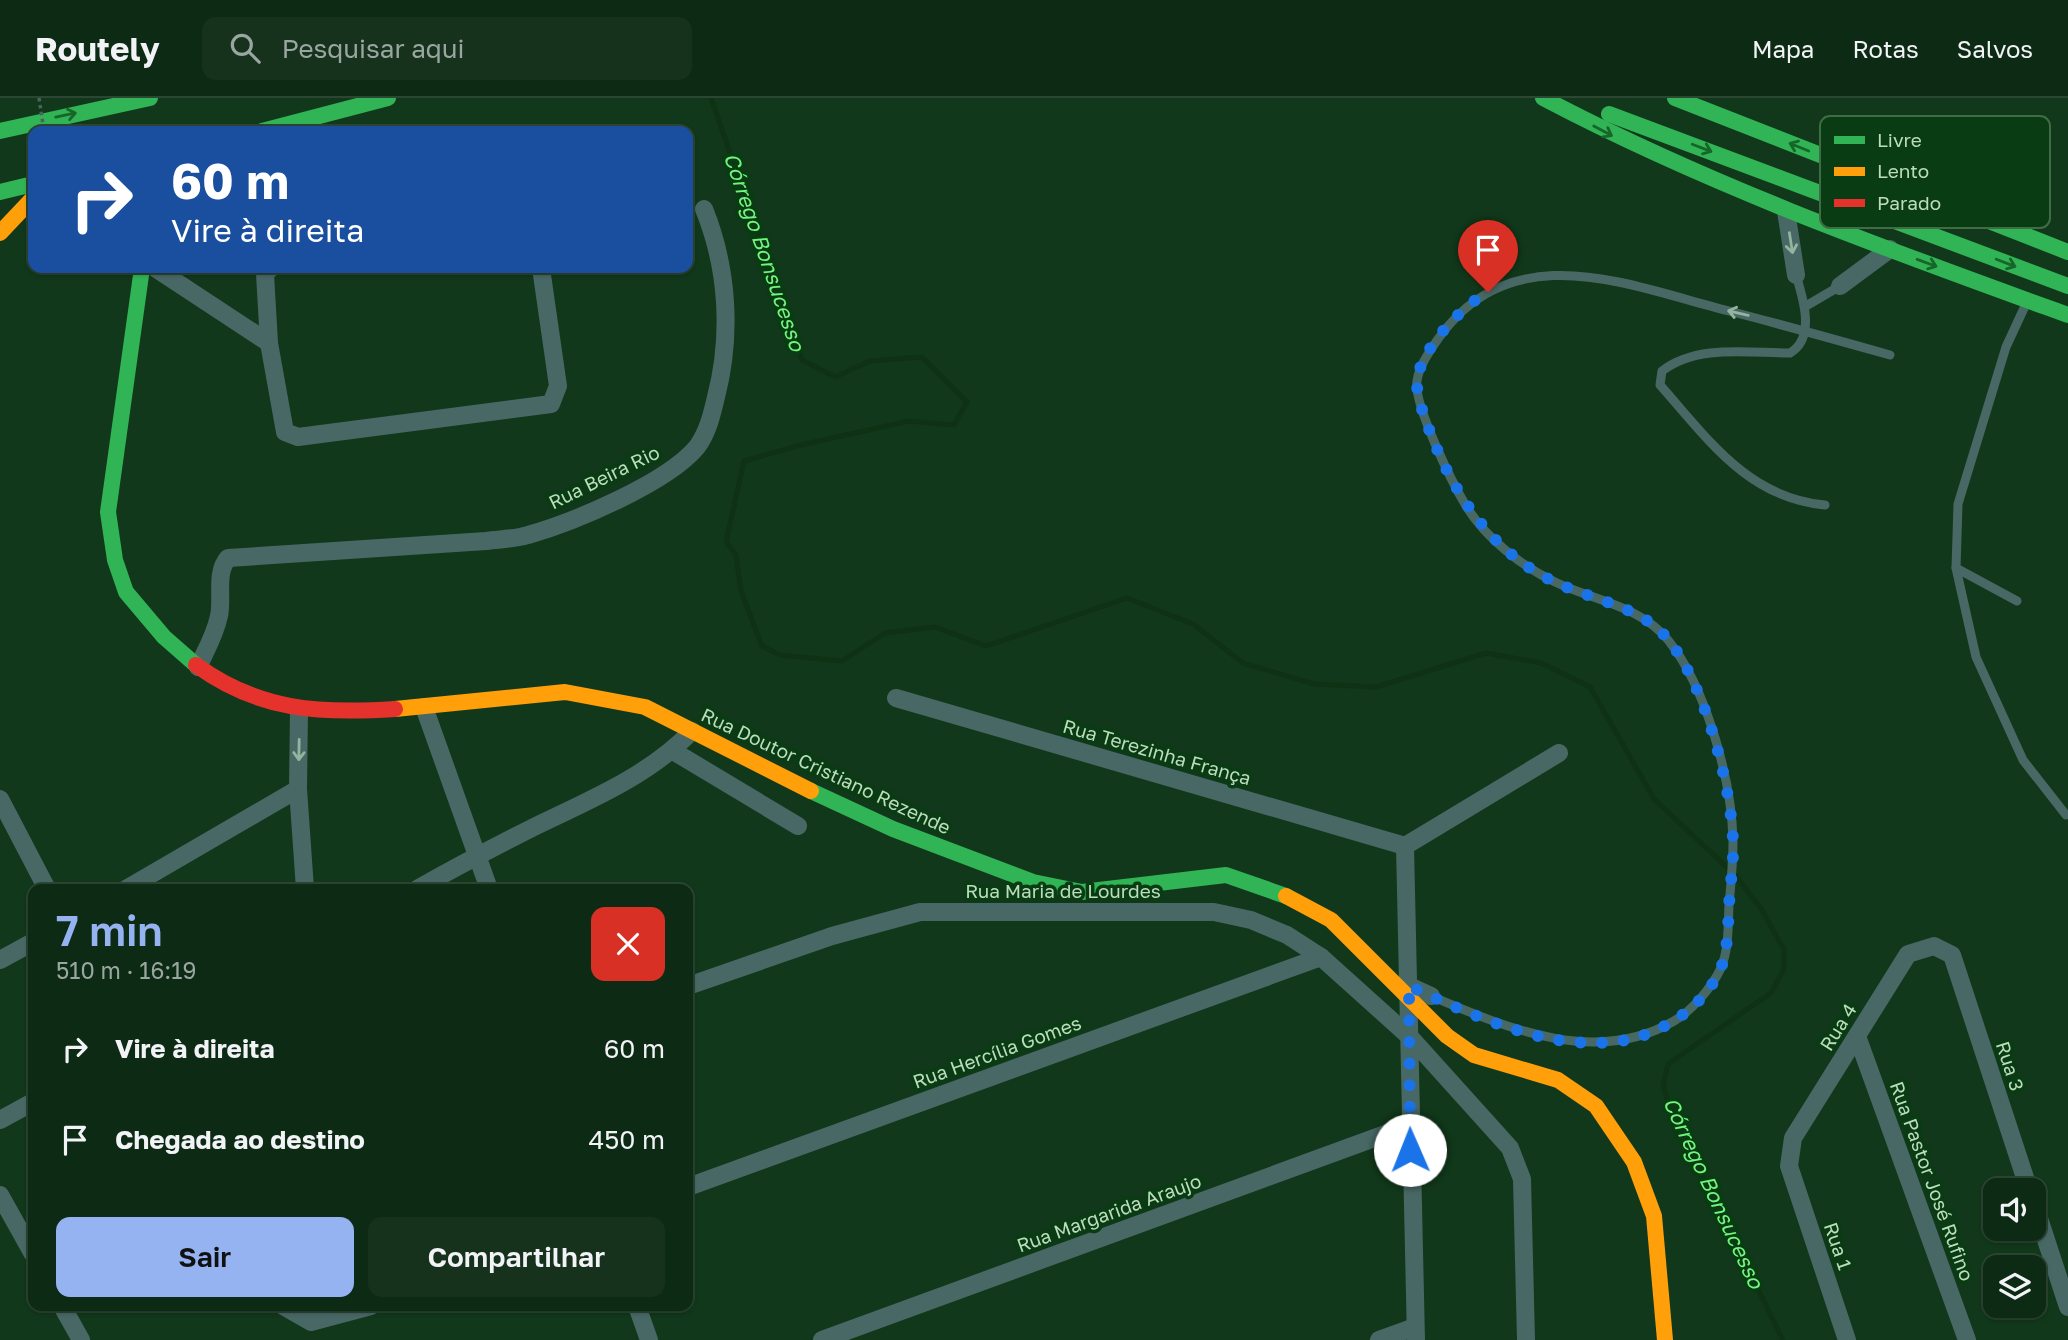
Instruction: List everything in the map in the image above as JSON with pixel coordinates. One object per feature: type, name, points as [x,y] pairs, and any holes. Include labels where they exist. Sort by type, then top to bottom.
[{"type":"main road","points":[[0,131],[150,98]]},
{"type":"main road","points":[[281,126],[388,98]]},
{"type":"main road","points":[[1543,98],[1610,135],[1820,223]]},
{"type":"main road","points":[[1543,98],[1620,117],[1820,192]]},
{"type":"main road","points":[[1675,98],[1820,155]]},
{"type":"main road","points":[[0,192],[28,185]]},
{"type":"main road","points":[[0,233],[28,203]]},
{"type":"main road","points":[[1833,228],[2068,315]]},
{"type":"main road","points":[[1914,228],[2068,286]]},
{"type":"main road","points":[[2007,228],[2068,252]]},
{"type":"main road","name":"Rua Doutor Cristiano Rezende","points":[[141,273],[108,512],[115,560],[126,592],[164,637],[198,667],[255,697],[299,710],[353,712],[565,692],[645,707],[743,759],[893,829],[1033,882],[1082,892],[1226,875],[1287,896],[1331,920],[1409,992],[1447,1036],[1475,1055],[1558,1080],[1596,1106],[1634,1162],[1654,1216],[1665,1340]]},
{"type":"street","name":"Rua Beira Rio","points":[[198,667],[215,633],[220,613],[221,570],[228,558],[526,536],[579,517],[639,488],[682,462],[698,446],[709,424],[726,360],[724,285],[712,231],[704,209]]},
{"type":"street","points":[[1786,211],[1796,275]]},
{"type":"street","points":[[1840,286],[1890,249]]},
{"type":"street","points":[[162,273],[269,344]]},
{"type":"street","points":[[266,273],[269,344],[285,432],[290,436],[551,404],[558,386],[542,273]]},
{"type":"street","name":"Rua Terezinha França","points":[[896,698],[1405,846]]},
{"type":"street","points":[[424,707],[487,884]]},
{"type":"street","points":[[299,710],[298,789],[305,884]]},
{"type":"street","points":[[426,884],[477,855],[630,780],[673,751],[692,731]]},
{"type":"street","points":[[673,751],[798,825]]},
{"type":"street","points":[[1378,1340],[1415,1333],[1405,846],[1559,753]]},
{"type":"street","points":[[135,884],[298,789]]},
{"type":"street","points":[[0,799],[44,884]]},
{"type":"street","name":"Rua Maria de Lourdes","points":[[693,984],[832,936],[920,912],[1214,912],[1251,920],[1287,935],[1321,957],[1410,1037],[1510,1148],[1522,1179],[1526,1340]]},
{"type":"street","points":[[0,960],[28,945]]},
{"type":"street","name":"Rua 4","points":[[1789,1166],[1793,1138],[1908,954],[1934,946],[1952,954]]},
{"type":"street","name":"Rua 3","points":[[1952,954],[2025,1178]]},
{"type":"street","name":"Rua Hercília Gomes","points":[[693,1185],[1321,957]]},
{"type":"street","points":[[1409,992],[1431,996]]},
{"type":"street","name":"Rua Pastor José Rufino","points":[[1857,1036],[1967,1340]]},
{"type":"street","points":[[0,1120],[28,1105]]},
{"type":"street","name":"Rua Margarida Araujo","points":[[822,1340],[1410,1125]]},
{"type":"street","name":"Rua 1","points":[[1789,1166],[1847,1340]]},
{"type":"street","points":[[0,1195],[28,1245]]},
{"type":"street","points":[[2046,1240],[2068,1307]]},
{"type":"street","points":[[65,1311],[81,1340]]},
{"type":"street","points":[[292,1311],[311,1322],[352,1311]]},
{"type":"street","points":[[638,1311],[649,1340]]},
{"type":"street","points":[[304,1340],[311,1322]]},
{"type":"lane","points":[[1796,275],[1806,306],[1802,343],[1790,353],[1726,352],[1693,355],[1674,362],[1662,371],[1660,385],[1738,471],[1803,503],[1825,505]]},
{"type":"lane","points":[[1431,996],[1505,1027],[1572,1041],[1608,1043],[1657,1031],[1682,1017],[1705,991],[1721,967],[1728,933],[1733,841],[1726,785],[1715,742],[1684,666],[1666,637],[1637,616],[1555,582],[1518,560],[1493,539],[1466,506],[1428,427],[1416,380],[1427,355],[1449,324],[1474,300],[1502,284],[1544,276],[1593,276],[1651,288],[1891,355]]},
{"type":"lane","points":[[1806,306],[1840,286]]},
{"type":"lane","points":[[2028,300],[2006,347],[1958,504],[1956,568],[1981,668],[2023,760],[2066,815]]},
{"type":"lane","points":[[1956,568],[2017,601]]},
{"type":"path","points":[[39,98],[43,126]]},
{"type":"waterway","name":"Córrego Bonsucesso","points":[[711,98],[802,360],[835,377],[870,361],[922,357],[967,402],[954,425],[909,421],[801,445],[744,461],[726,542],[736,555],[741,591],[762,646],[780,655],[842,661],[885,633],[935,627],[986,646],[1127,598],[1193,624],[1243,663],[1314,684],[1376,687],[1486,653],[1541,663],[1590,687],[1654,799],[1735,875],[1762,910],[1784,950],[1784,969],[1771,993],[1668,1064],[1663,1086],[1673,1116],[1783,1340]]},
{"type":"traffic: fast","points":[[0,131],[150,98]]},
{"type":"traffic: fast","points":[[281,126],[388,98]]},
{"type":"traffic: fast","points":[[1543,98],[1671,160],[1820,223]]},
{"type":"traffic: fast","points":[[1675,98],[1820,155]]},
{"type":"traffic: fast","points":[[1609,114],[1820,193]]},
{"type":"traffic: fast","points":[[0,192],[28,185]]},
{"type":"traffic: fast","points":[[1834,228],[2068,315]]},
{"type":"traffic: fast","points":[[1913,228],[2068,286]]},
{"type":"traffic: fast","points":[[2007,228],[2068,252]]},
{"type":"traffic: fast","points":[[141,273],[108,512],[115,560],[126,592],[164,637],[196,665]]},
{"type":"traffic: fast","points":[[811,791],[893,829],[1033,882],[1082,892],[1226,875],[1286,896]]},
{"type":"traffic: slow","points":[[0,233],[28,203]]},
{"type":"traffic: slow","points":[[395,709],[565,692],[645,707],[811,791]]},
{"type":"traffic: slow","points":[[1286,896],[1331,920],[1447,1036],[1474,1055],[1558,1080],[1596,1106],[1634,1162],[1654,1216],[1665,1340]]},
{"type":"traffic: jam","points":[[196,665],[243,692],[291,706],[341,711],[395,709]]},
{"type":"route","points":[[1410,1150],[1409,986],[1505,1027],[1572,1041],[1608,1043],[1657,1031],[1682,1017],[1705,991],[1721,967],[1728,933],[1733,841],[1726,785],[1715,742],[1690,675],[1666,637],[1637,616],[1555,582],[1518,560],[1493,539],[1466,506],[1428,427],[1416,380],[1427,355],[1449,324],[1474,300],[1488,292]]}]
